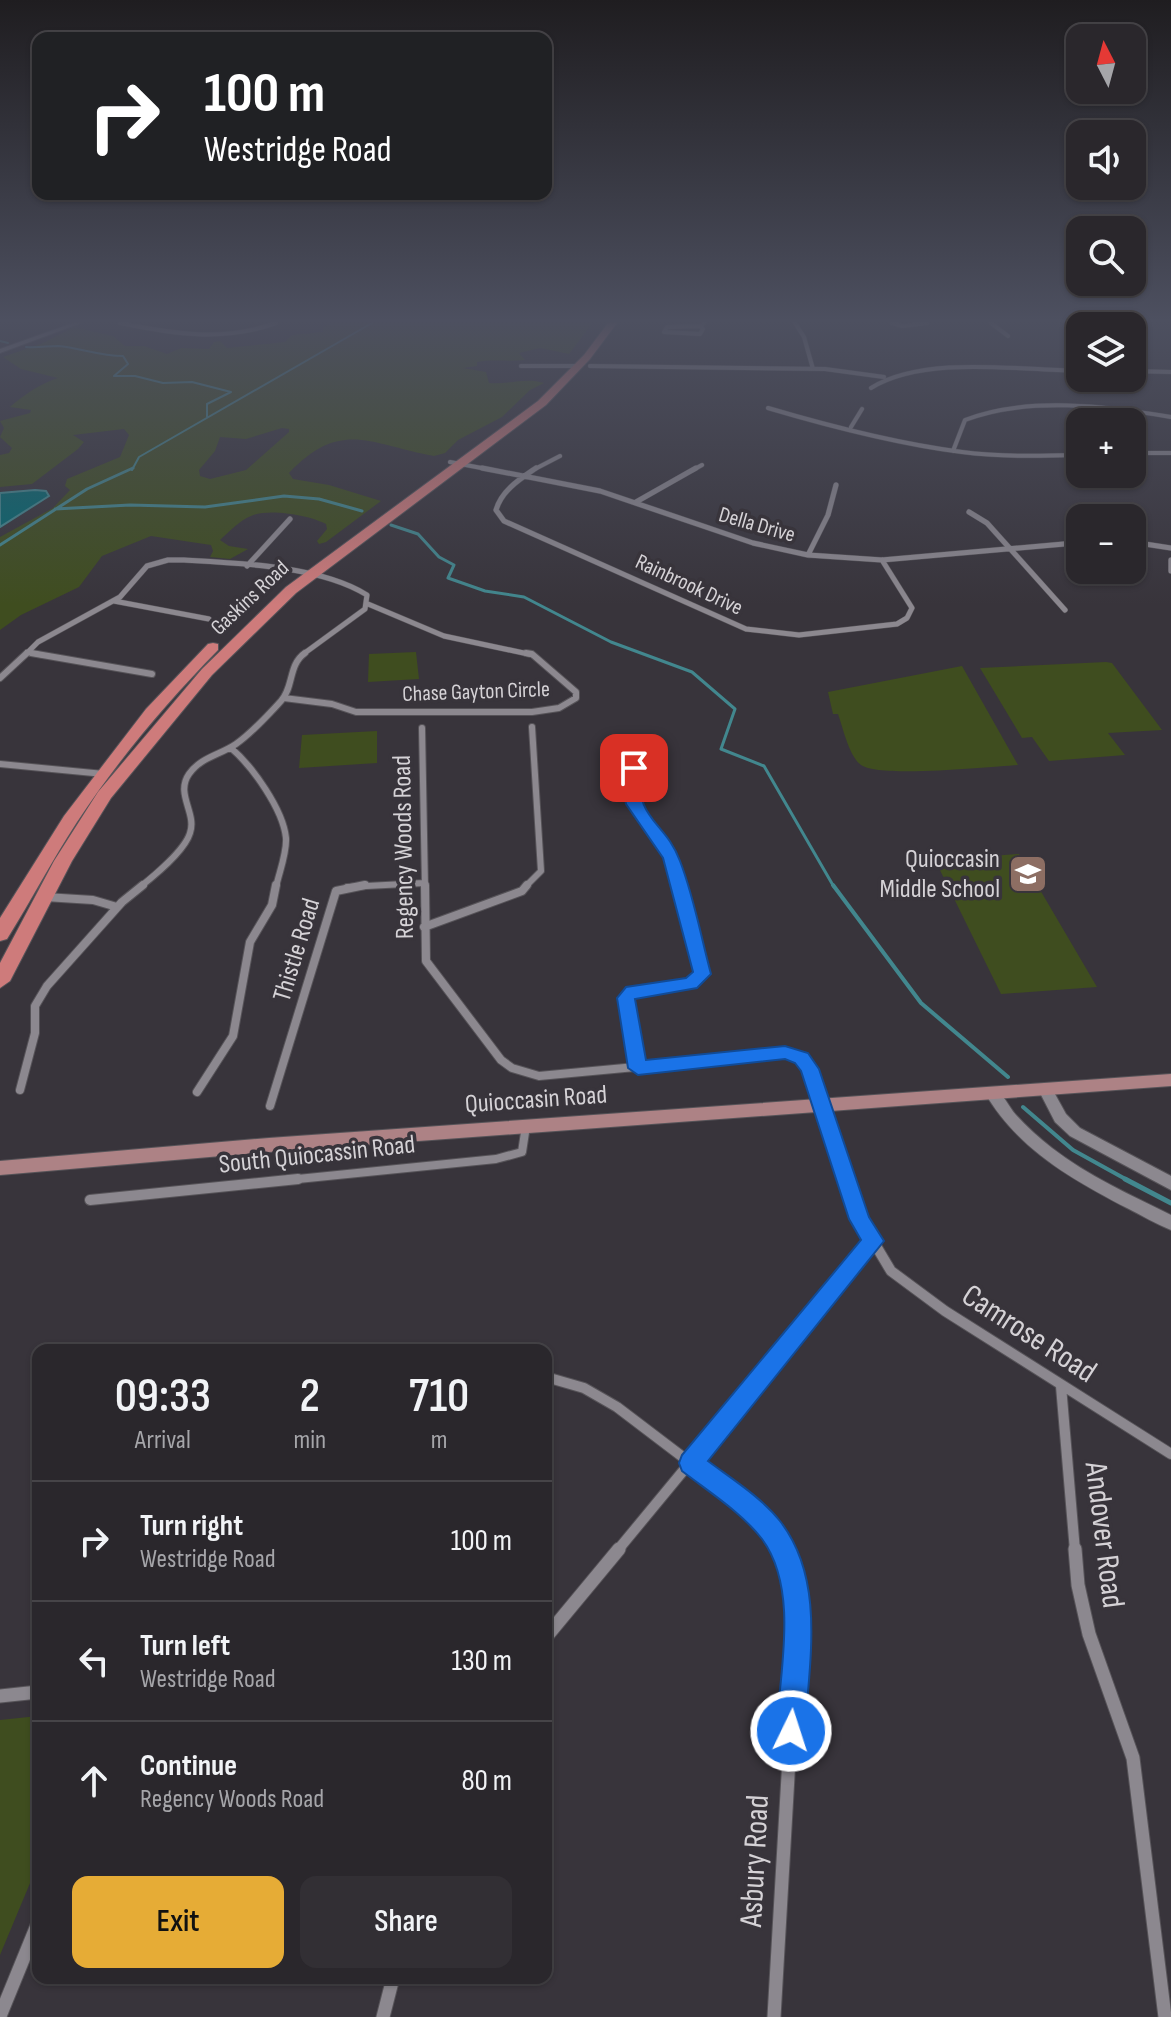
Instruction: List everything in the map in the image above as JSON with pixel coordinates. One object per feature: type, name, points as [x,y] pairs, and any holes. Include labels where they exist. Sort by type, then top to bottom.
[{"type":"main road","name":"Gaskins Road","points":[[0,935],[67,823],[264,613],[304,574],[523,417]]},
{"type":"main road","name":"Gaskins Road","points":[[0,981],[111,775]]},
{"type":"main road","name":"Quioccasin Road","points":[[0,1168],[526,1126],[1171,1080]]},
{"type":"street","points":[[808,417],[953,451],[995,456],[1066,455]]},
{"type":"street","points":[[851,427],[857,417]]},
{"type":"street","points":[[953,451],[965,420],[973,417]]},
{"type":"street","points":[[1146,453],[1168,453],[1171,460]]},
{"type":"street","points":[[526,476],[539,465],[560,456]]},
{"type":"street","name":"Della Drive","points":[[455,463],[636,502],[753,543],[808,555],[882,560],[1064,544]]},
{"type":"street","points":[[636,502],[702,465]]},
{"type":"street","name":"Rainbrook Drive","points":[[526,476],[496,503],[500,517],[508,524],[629,574],[715,617],[757,632],[809,635],[878,628],[901,622],[911,612],[910,602],[882,560]]},
{"type":"street","points":[[808,555],[828,515],[836,485]]},
{"type":"street","points":[[969,512],[983,519],[1065,610]]},
{"type":"street","points":[[247,566],[290,519]]},
{"type":"street","points":[[1146,544],[1171,548]]},
{"type":"street","points":[[0,678],[55,630],[114,601],[151,564],[174,559],[304,574],[363,590],[368,604],[296,659],[284,698],[231,748],[200,762],[187,776],[183,795],[192,824],[190,836],[157,874],[117,907],[47,986],[35,1006],[35,1033],[20,1090]]},
{"type":"street","points":[[1171,560],[1171,571]]},
{"type":"street","points":[[114,601],[209,619]]},
{"type":"street","name":"Chase Gayton Circle","points":[[284,698],[365,713],[532,712],[559,708],[576,698],[576,692],[532,654],[444,636],[368,604]]},
{"type":"street","points":[[27,652],[152,674]]},
{"type":"street","points":[[424,927],[511,896],[530,884],[541,871],[532,727]]},
{"type":"street","name":"Regency Woods Road","points":[[422,728],[424,927],[428,967],[495,1054],[512,1068],[539,1076],[790,1053],[806,1062],[820,1106]]},
{"type":"street","points":[[630,747],[634,804],[671,858],[702,974],[690,983],[632,991],[626,998],[638,1068]]},
{"type":"street","points":[[197,1092],[233,1036],[240,1013],[250,942],[272,905],[285,848],[286,837],[271,799],[245,760],[231,748]]},
{"type":"street","points":[[0,764],[111,775]]},
{"type":"street","name":"Thistle Road","points":[[270,1106],[336,891],[352,886],[424,883]]},
{"type":"street","points":[[44,897],[93,900],[117,907]]},
{"type":"street","points":[[1045,1089],[1060,1118],[1075,1132],[1171,1184]]},
{"type":"street","points":[[992,1093],[1014,1126],[1045,1153],[1171,1223]]},
{"type":"street","name":"Camrose Road","points":[[820,1106],[860,1219],[891,1271],[945,1311],[1171,1454]]},
{"type":"street","name":"South Quiocassin Road","points":[[90,1200],[496,1159],[522,1152],[526,1126]]},
{"type":"street","points":[[552,1630],[873,1241]]},
{"type":"street","name":"Asbury Road","points":[[552,1379],[584,1388],[617,1407],[738,1499],[770,1529],[790,1563],[798,1604],[774,2017]]},
{"type":"street","name":"Andover Road","points":[[1061,1386],[1078,1585],[1089,1634],[1133,1758],[1165,2017]]},
{"type":"street","points":[[0,1696],[32,1693]]},
{"type":"street","points":[[0,2016],[32,1938]]},
{"type":"street","points":[[383,2017],[391,1984]]},
{"type":"green space","points":[[15,417],[502,417],[458,440],[445,453],[434,456],[357,440],[325,446],[308,456],[289,473],[293,479],[329,485],[381,501],[326,542],[319,544],[317,541],[327,529],[326,524],[299,515],[278,513],[251,516],[220,540],[229,546],[248,549],[230,559],[210,557],[213,551],[211,545],[151,536],[102,556],[79,587],[21,615],[0,630],[0,537],[53,508],[70,490],[65,486],[67,479],[120,457],[129,435],[124,429],[73,435],[84,442],[32,484],[0,487],[0,455],[9,453],[12,448],[0,437],[4,428],[0,421]],"holes":[[[282,428],[289,429],[246,470],[210,479],[200,476],[199,470],[215,451],[220,437],[246,439]]]},
{"type":"green space","points":[[416,652],[419,679],[368,682],[369,654]]},
{"type":"green space","points":[[1112,663],[1162,730],[1108,733],[1125,755],[1049,761],[1032,737],[1022,738],[980,668]]},
{"type":"green space","points":[[962,666],[1018,765],[889,771],[872,769],[857,761],[838,714],[833,714],[828,692]]},
{"type":"green space","points":[[377,731],[377,763],[299,768],[302,735]]},
{"type":"green space","points":[[1019,854],[1097,987],[1001,994],[935,860]]},
{"type":"green space","points":[[32,1717],[32,1878],[0,1955],[0,1720]]},
{"type":"water","points":[[46,491],[49,496],[0,527],[0,493]]},
{"type":"waterway","points":[[132,470],[139,457],[208,417]]},
{"type":"waterway","points":[[56,509],[87,489],[133,468]]},
{"type":"waterway","points":[[56,509],[130,505],[205,507],[284,496],[319,499],[362,511]]},
{"type":"waterway","points":[[0,545],[56,509]]},
{"type":"waterway","points":[[391,525],[418,534],[439,557],[454,565],[448,578],[485,591],[524,597],[611,642],[692,672],[735,709],[721,749],[764,766],[834,887]]},
{"type":"waterway","points":[[833,885],[921,1003],[1008,1077]]},
{"type":"waterway","points":[[1023,1107],[1073,1150],[1129,1181]]},
{"type":"waterway","points":[[1125,1179],[1171,1203]]},
{"type":"place","name":"Quioccasin Middle School","points":[[1028,874]]},
{"type":"route","points":[[634,768],[631,788],[634,804],[671,858],[702,969],[702,974],[690,983],[632,991],[626,998],[638,1068],[785,1053],[801,1058],[810,1069],[860,1219],[873,1241],[691,1463],[738,1499],[770,1529],[790,1563],[798,1604],[791,1731]]}]
